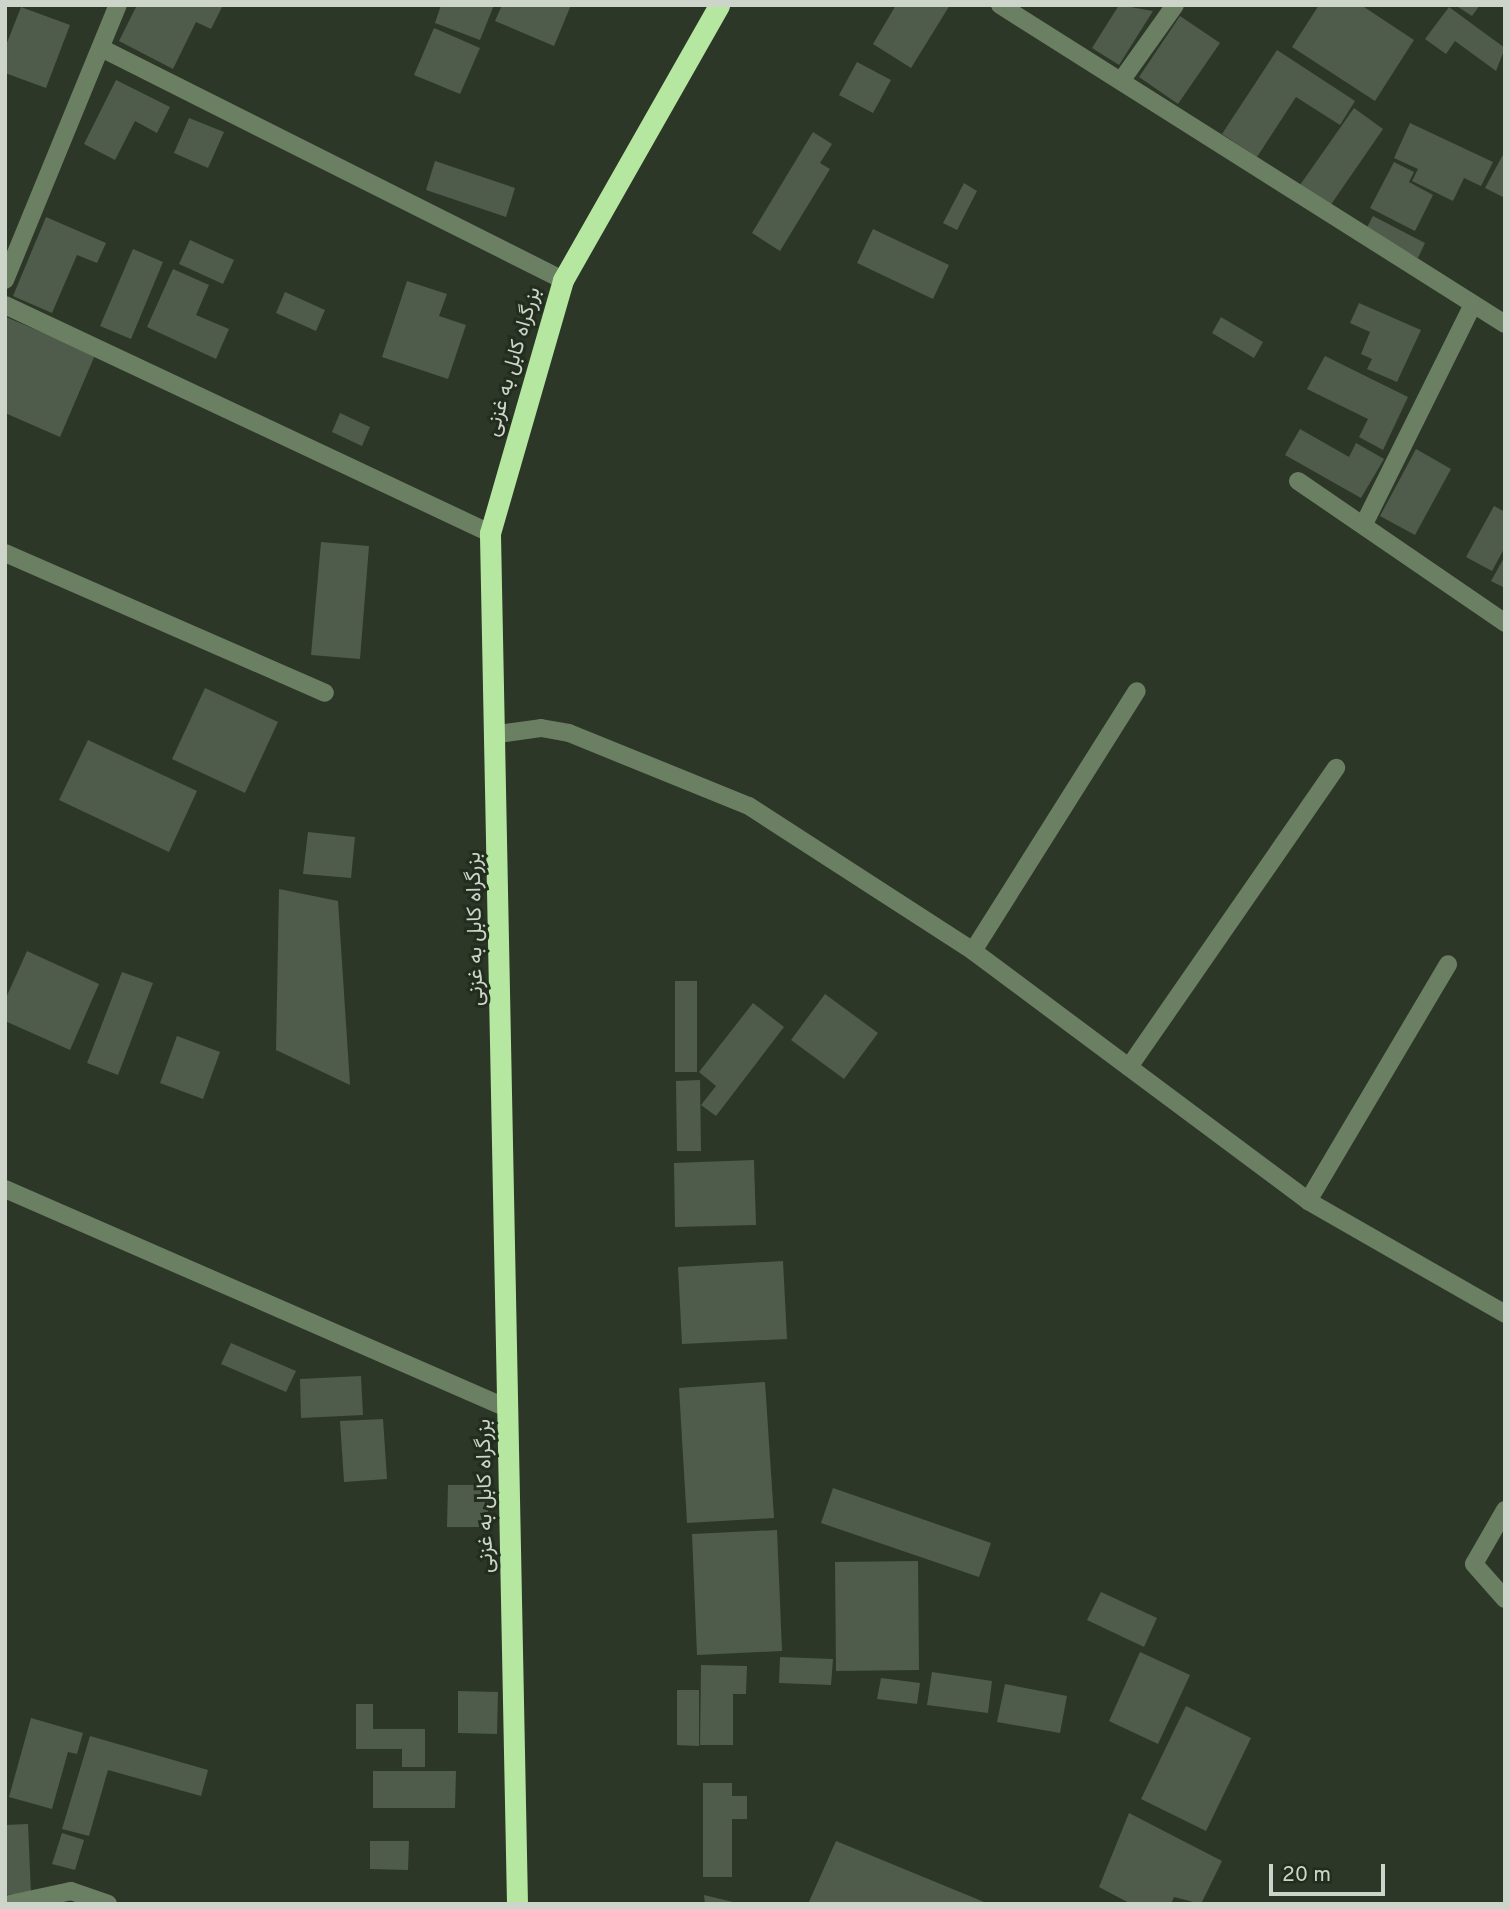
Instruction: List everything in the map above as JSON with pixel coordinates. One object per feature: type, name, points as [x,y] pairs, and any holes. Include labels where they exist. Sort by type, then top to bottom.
[{"type":"highway","name":"بزرگراه کابل به غزنی","points":[[517,1904],[498,734],[490,533],[563,281],[719,5]]},
{"type":"street","points":[[5,280],[118,5]]},
{"type":"street","points":[[1000,5],[1472,306],[1505,324]]},
{"type":"street","points":[[1121,81],[1175,5]]},
{"type":"street","points":[[100,48],[563,281]]},
{"type":"street","points":[[5,305],[490,533]]},
{"type":"street","points":[[1364,524],[1472,306]]},
{"type":"street","points":[[1298,481],[1505,623]]},
{"type":"street","points":[[5,553],[325,693]]},
{"type":"street","points":[[973,951],[1136,691]]},
{"type":"street","points":[[498,734],[541,728],[569,733],[749,806],[973,951],[1308,1201],[1505,1314]]},
{"type":"street","points":[[1129,1067],[1336,768]]},
{"type":"street","points":[[1308,1201],[1448,964]]},
{"type":"street","points":[[5,1189],[509,1409]]},
{"type":"street","points":[[1505,1510],[1474,1564],[1505,1600]]},
{"type":"street","points":[[10,1904],[71,1891],[108,1904]]},
{"type":"building","points":[[137,5],[223,5],[211,29],[196,22],[173,69],[119,41]]},
{"type":"building","points":[[441,5],[494,5],[480,40],[435,23]]},
{"type":"building","points":[[502,5],[571,5],[554,46],[495,21]]},
{"type":"building","points":[[896,5],[950,5],[911,68],[873,44]]},
{"type":"building","points":[[1119,5],[1153,11],[1119,65],[1092,48]]},
{"type":"building","points":[[1319,5],[1361,5],[1414,40],[1375,101],[1292,47]]},
{"type":"building","points":[[1455,5],[1480,5],[1472,16]]},
{"type":"building","points":[[21,7],[70,25],[46,88],[5,73],[5,48]]},
{"type":"building","points":[[1449,7],[1505,48],[1496,71],[1455,41],[1446,54],[1425,39]]},
{"type":"building","points":[[1180,16],[1220,43],[1178,104],[1139,77]]},
{"type":"building","points":[[434,28],[480,48],[460,94],[414,75]]},
{"type":"building","points":[[1277,50],[1355,101],[1340,125],[1296,97],[1257,157],[1222,134]]},
{"type":"building","points":[[857,62],[891,80],[873,113],[839,95]]},
{"type":"building","points":[[116,80],[170,107],[157,133],[135,121],[115,160],[84,144]]},
{"type":"building","points":[[1354,108],[1383,129],[1330,206],[1300,185]]},
{"type":"building","points":[[189,118],[224,132],[208,168],[174,153]]},
{"type":"building","points":[[1410,123],[1493,162],[1481,186],[1464,178],[1453,201],[1412,181],[1418,169],[1394,158]]},
{"type":"building","points":[[813,132],[832,144],[820,163],[830,169],[780,251],[752,233]]},
{"type":"building","points":[[1505,151],[1505,198],[1485,188]]},
{"type":"building","points":[[435,161],[515,188],[506,217],[426,190]]},
{"type":"building","points":[[1394,162],[1414,172],[1409,182],[1433,195],[1415,231],[1370,208]]},
{"type":"building","points":[[964,183],[977,191],[957,230],[943,223]]},
{"type":"building","points":[[1373,216],[1425,243],[1418,258],[1365,231]]},
{"type":"building","points":[[46,217],[106,243],[97,263],[77,255],[52,313],[13,296]]},
{"type":"building","points":[[873,229],[949,265],[933,299],[857,263]]},
{"type":"building","points":[[190,240],[234,260],[223,284],[179,264]]},
{"type":"building","points":[[133,249],[163,262],[131,339],[100,326]]},
{"type":"building","points":[[173,269],[209,285],[196,315],[229,329],[216,359],[147,327]]},
{"type":"building","points":[[407,281],[447,294],[439,316],[466,325],[448,379],[382,357]]},
{"type":"building","points":[[285,292],[325,310],[316,331],[276,313]]},
{"type":"building","points":[[1359,303],[1421,330],[1397,382],[1367,369],[1372,359],[1361,354],[1370,332],[1350,323]]},
{"type":"building","points":[[6,317],[95,355],[60,437],[5,413]]},
{"type":"building","points":[[1221,317],[1263,342],[1254,358],[1212,333]]},
{"type":"building","points":[[1325,356],[1408,397],[1383,450],[1359,437],[1368,419],[1307,389]]},
{"type":"building","points":[[340,413],[370,427],[362,446],[332,432]]},
{"type":"building","points":[[1300,429],[1349,457],[1356,443],[1384,459],[1361,498],[1285,455]]},
{"type":"building","points":[[1416,449],[1451,469],[1415,535],[1380,516]]},
{"type":"building","points":[[1494,506],[1505,512],[1505,547],[1492,571],[1466,557]]},
{"type":"building","points":[[321,542],[369,546],[360,659],[311,655]]},
{"type":"building","points":[[1505,556],[1505,588],[1491,581]]},
{"type":"building","points":[[205,688],[278,722],[245,793],[172,759]]},
{"type":"building","points":[[88,740],[197,791],[169,852],[59,800]]},
{"type":"building","points":[[308,832],[355,837],[351,878],[303,874]]},
{"type":"building","points":[[279,889],[338,901],[350,1085],[276,1050]]},
{"type":"building","points":[[27,951],[99,984],[70,1050],[5,1021],[5,1000]]},
{"type":"building","points":[[122,972],[153,983],[118,1075],[87,1063]]},
{"type":"building","points":[[675,981],[697,981],[697,1072],[675,1072]]},
{"type":"building","points":[[825,994],[878,1033],[844,1079],[791,1040]]},
{"type":"building","points":[[753,1003],[784,1027],[716,1116],[701,1105],[716,1086],[699,1072]]},
{"type":"building","points":[[177,1036],[220,1052],[203,1099],[160,1083]]},
{"type":"building","points":[[700,1080],[701,1151],[677,1151],[676,1081]]},
{"type":"building","points":[[754,1160],[756,1225],[675,1227],[674,1163]]},
{"type":"building","points":[[783,1261],[787,1339],[682,1344],[678,1267]]},
{"type":"building","points":[[231,1343],[296,1371],[286,1392],[221,1364]]},
{"type":"building","points":[[361,1376],[363,1415],[301,1418],[300,1379]]},
{"type":"building","points":[[765,1382],[774,1518],[687,1523],[679,1388]]},
{"type":"building","points":[[383,1419],[387,1479],[344,1482],[340,1421]]},
{"type":"building","points":[[448,1485],[488,1485],[488,1527],[447,1527]]},
{"type":"building","points":[[833,1488],[991,1543],[979,1577],[821,1523]]},
{"type":"building","points":[[777,1530],[782,1651],[697,1655],[692,1534]]},
{"type":"building","points":[[918,1561],[919,1670],[836,1671],[835,1562]]},
{"type":"building","points":[[1101,1592],[1157,1618],[1144,1647],[1087,1620]]},
{"type":"building","points":[[1140,1652],[1190,1675],[1158,1744],[1109,1721]]},
{"type":"building","points":[[780,1657],[833,1659],[831,1685],[779,1683]]},
{"type":"building","points":[[701,1665],[747,1666],[746,1694],[733,1694],[733,1745],[700,1745]]},
{"type":"building","points":[[932,1672],[992,1681],[988,1713],[927,1705]]},
{"type":"building","points":[[881,1678],[920,1683],[917,1704],[877,1699]]},
{"type":"building","points":[[1005,1684],[1067,1696],[1060,1733],[997,1722]]},
{"type":"building","points":[[677,1690],[699,1690],[699,1746],[677,1745]]},
{"type":"building","points":[[458,1691],[498,1692],[497,1734],[458,1733]]},
{"type":"building","points":[[356,1704],[373,1704],[373,1729],[425,1729],[425,1767],[402,1767],[402,1749],[356,1749]]},
{"type":"building","points":[[1186,1706],[1251,1738],[1206,1831],[1141,1799]]},
{"type":"building","points":[[31,1718],[83,1733],[77,1754],[68,1752],[52,1809],[9,1797]]},
{"type":"building","points":[[90,1736],[208,1770],[201,1796],[108,1770],[89,1836],[62,1829]]},
{"type":"building","points":[[373,1771],[456,1771],[455,1808],[373,1808]]},
{"type":"building","points":[[703,1783],[732,1783],[732,1796],[747,1796],[747,1819],[732,1819],[732,1877],[703,1877]]},
{"type":"building","points":[[1129,1813],[1222,1861],[1201,1904],[1174,1897],[1171,1904],[1131,1904],[1099,1887]]},
{"type":"building","points":[[28,1824],[31,1894],[5,1895],[5,1825]]},
{"type":"building","points":[[62,1833],[84,1840],[75,1870],[52,1864]]},
{"type":"building","points":[[370,1841],[409,1841],[408,1870],[370,1869]]},
{"type":"building","points":[[836,1841],[989,1904],[808,1904]]},
{"type":"building","points":[[704,1895],[737,1903],[737,1904],[705,1904]]}]
